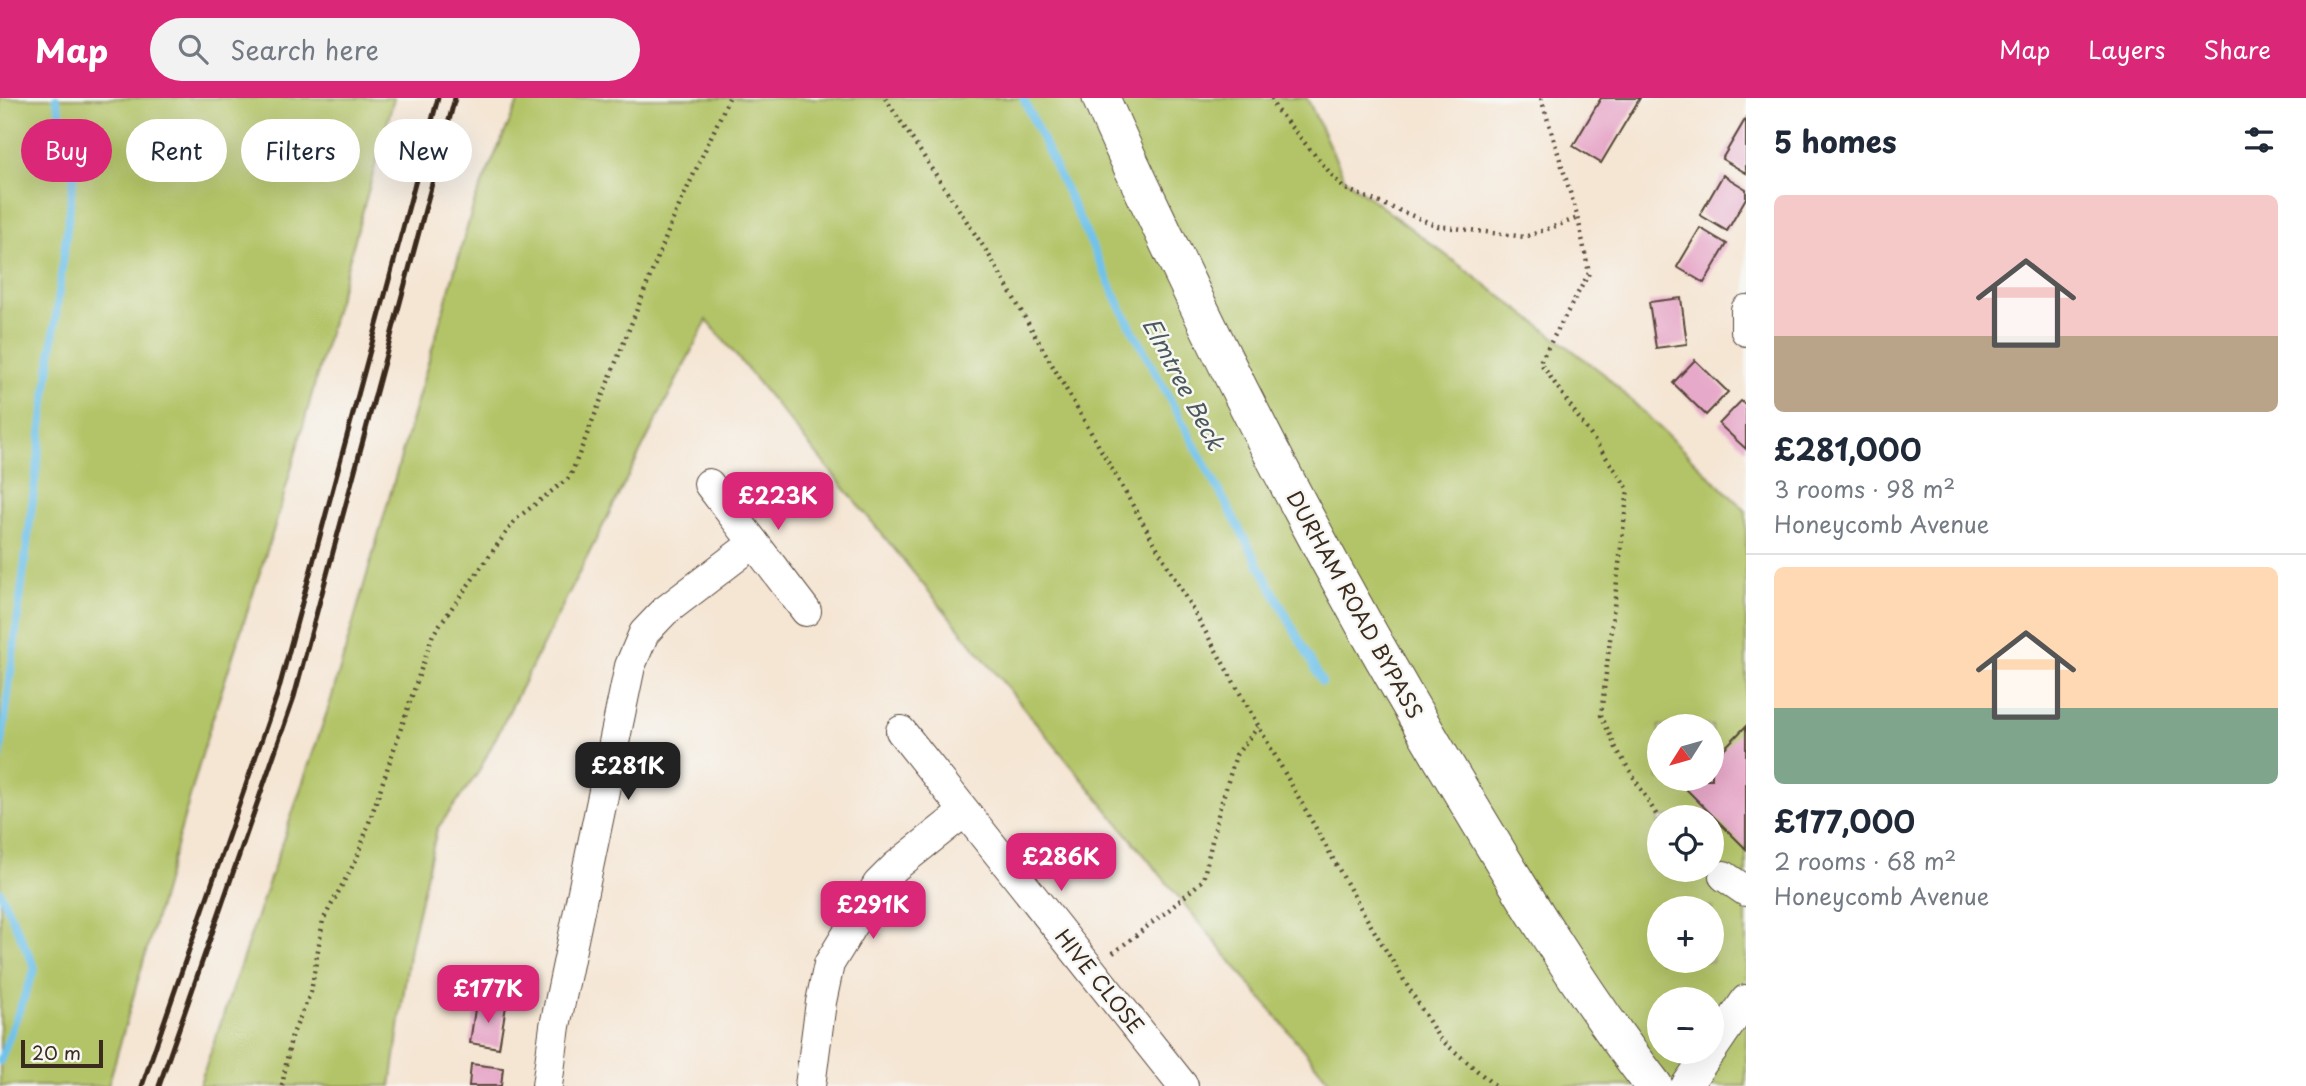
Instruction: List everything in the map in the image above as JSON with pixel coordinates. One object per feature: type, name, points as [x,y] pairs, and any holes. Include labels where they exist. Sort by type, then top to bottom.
[{"type":"main road","name":"DURHAM ROAD BYPASS","points":[[1101,98],[1262,438],[1329,564],[1529,905],[1587,996],[1654,1086]]},
{"type":"street","points":[[1746,310],[1746,331]]},
{"type":"street","points":[[709,484],[806,611]]},
{"type":"street","points":[[547,1086],[555,1026],[631,666],[644,633],[665,611],[754,543]]},
{"type":"street","name":"HIVE CLOSE","points":[[901,731],[1183,1086]]},
{"type":"street","points":[[810,1086],[829,964],[878,884],[895,867],[964,812]]},
{"type":"street","points":[[1724,1032],[1746,1000]]},
{"type":"street","points":[[1686,1086],[1702,1064]]},
{"type":"path","points":[[282,1086],[291,1038],[312,992],[323,920],[357,859],[433,634],[516,519],[570,477],[674,217],[729,98]]},
{"type":"path","points":[[885,98],[989,256],[1364,914],[1439,1038],[1495,1086]]},
{"type":"path","points":[[1272,98],[1275,108],[1343,188],[1438,226],[1525,237],[1578,218]]},
{"type":"path","points":[[1541,98],[1578,218],[1589,273],[1540,362],[1628,489],[1601,715],[1616,748],[1651,805]]},
{"type":"path","points":[[1091,971],[1203,880],[1219,811],[1236,755],[1258,727]]},
{"type":"green space","points":[[0,98],[394,98],[388,119],[374,119],[374,170],[279,513],[209,730],[108,1086],[0,1086]]},
{"type":"green space","points":[[520,98],[1307,98],[1345,179],[1604,374],[1746,511],[1746,1086],[1333,1086],[707,320],[478,773],[437,829],[410,947],[391,1086],[199,1086],[330,703],[475,200]]},
{"type":"building","points":[[1601,98],[1640,98],[1601,163],[1573,146]]},
{"type":"building","points":[[1746,118],[1746,173],[1722,159]]},
{"type":"building","points":[[1723,175],[1746,189],[1746,198],[1727,231],[1700,215]]},
{"type":"building","points":[[1700,228],[1727,244],[1704,283],[1677,267]]},
{"type":"building","points":[[1681,298],[1687,344],[1656,348],[1649,302]]},
{"type":"building","points":[[1695,360],[1728,392],[1706,415],[1673,383]]},
{"type":"building","points":[[1741,401],[1746,405],[1746,449],[1719,424]]},
{"type":"building","points":[[1746,726],[1746,849],[1724,827],[1724,805],[1702,805],[1688,791],[1724,791],[1724,749]]},
{"type":"building","points":[[476,1002],[506,1006],[499,1048],[470,1043]]},
{"type":"building","points":[[471,1064],[503,1068],[501,1086],[469,1086]]},
{"type":"waterway","points":[[0,758],[75,166],[56,98]]},
{"type":"waterway","name":"Elmtree Beck","points":[[1023,98],[1123,312],[1322,682]]},
{"type":"waterway","points":[[0,892],[35,968],[0,1061]]},
{"type":"railway","points":[[142,1086],[278,692],[438,98]]},
{"type":"railway","points":[[159,1086],[294,697],[455,98]]}]
